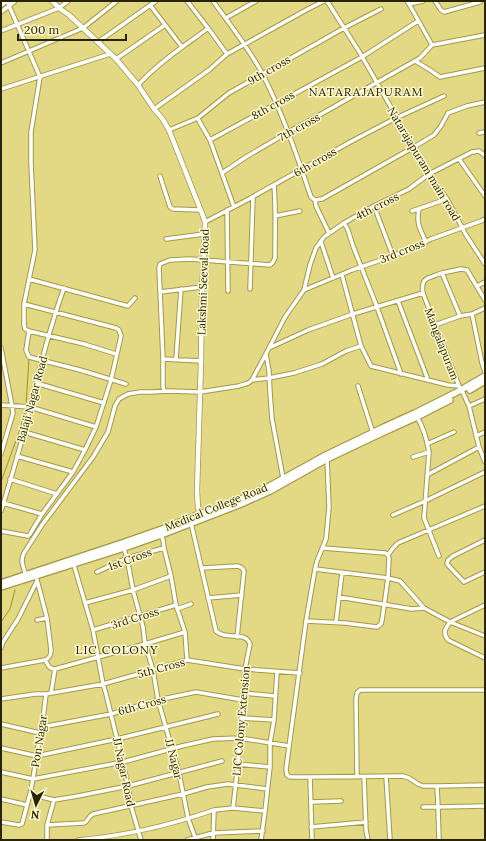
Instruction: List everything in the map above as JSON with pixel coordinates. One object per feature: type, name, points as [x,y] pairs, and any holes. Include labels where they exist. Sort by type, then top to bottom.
[{"type":"main road","name":"Medical College Road","points":[[240,502],[283,478],[417,417],[485,376]]},
{"type":"main road","name":"Medical College Road","points":[[123,546],[165,528],[270,491],[373,432],[416,413],[461,390],[485,381]]},
{"type":"main road","name":"Medical College Road","points":[[1,583],[161,535],[191,523],[201,516]]},
{"type":"main road","name":"Medical College Road","points":[[1,587],[37,578],[73,562]]},
{"type":"street","points":[[1,4],[6,1],[9,6],[40,77],[31,132],[35,250],[24,304],[25,329],[116,354]]},
{"type":"street","points":[[1,12],[15,1]]},
{"type":"street","name":"Lakshmi Seeval Road","points":[[52,1],[116,59],[138,85],[162,118],[169,130],[205,222],[197,491],[198,508],[201,516]]},
{"type":"street","points":[[1,31],[59,8],[68,1]]},
{"type":"street","points":[[1,62],[83,28],[116,1]]},
{"type":"street","points":[[98,42],[156,1]]},
{"type":"street","points":[[187,1],[227,54]]},
{"type":"street","points":[[213,1],[245,44],[262,74],[288,132],[312,197],[315,200],[316,206],[330,233]]},
{"type":"street","points":[[226,18],[256,1]]},
{"type":"street","points":[[154,109],[209,70],[227,54],[325,1]]},
{"type":"street","name":"Natarajapuram main road","points":[[325,1],[362,56],[429,174],[447,199],[462,228],[485,264]]},
{"type":"street","points":[[423,1],[408,3],[432,45],[485,35]]},
{"type":"street","points":[[435,1],[444,12],[480,2]]},
{"type":"street","points":[[150,5],[182,47]]},
{"type":"street","name":"9th cross","points":[[169,130],[198,118],[230,93],[344,28],[381,9]]},
{"type":"street","name":"8th cross","points":[[210,140],[362,56],[418,21]]},
{"type":"street","points":[[116,59],[165,25]]},
{"type":"street","points":[[138,85],[150,72],[208,28]]},
{"type":"street","name":"7th cross","points":[[222,173],[288,132],[420,58],[432,45]]},
{"type":"street","points":[[1,89],[110,54]]},
{"type":"street","points":[[415,61],[440,77],[485,68]]},
{"type":"street","name":"6th cross","points":[[205,222],[302,170],[352,141],[444,96]]},
{"type":"street","points":[[315,200],[322,199],[434,135],[448,113],[467,106],[485,102]]},
{"type":"street","points":[[198,118],[198,121],[210,140],[234,207]]},
{"type":"street","points":[[479,133],[485,132]]},
{"type":"street","name":"4th cross","points":[[321,242],[324,237],[344,223],[409,189],[429,174],[476,151],[480,151],[485,156]]},
{"type":"street","points":[[459,159],[485,196]]},
{"type":"street","points":[[160,176],[170,207],[173,209],[200,210]]},
{"type":"street","points":[[164,391],[160,264],[170,260],[204,259],[270,265],[275,258],[274,226],[276,216],[274,185]]},
{"type":"street","points":[[250,289],[253,197]]},
{"type":"street","points":[[412,211],[447,199]]},
{"type":"street","points":[[374,206],[393,256]]},
{"type":"street","points":[[419,209],[417,218],[426,242]]},
{"type":"street","points":[[227,210],[228,291]]},
{"type":"street","points":[[276,216],[300,211]]},
{"type":"street","name":"3rd cross","points":[[304,290],[485,219]]},
{"type":"street","points":[[344,223],[362,267],[401,374]]},
{"type":"street","points":[[166,239],[204,234]]},
{"type":"street","points":[[321,242],[333,278]]},
{"type":"street","points":[[252,380],[285,317],[304,290],[316,248],[321,242]]},
{"type":"street","points":[[269,348],[308,330],[353,314],[423,293],[423,282],[426,279],[442,273],[461,269],[467,270],[485,300]]},
{"type":"street","points":[[442,273],[460,316]]},
{"type":"street","points":[[342,275],[361,346],[371,366],[448,385],[461,390]]},
{"type":"street","points":[[29,279],[128,306],[135,298]]},
{"type":"street","points":[[477,286],[485,282]]},
{"type":"street","points":[[160,292],[202,287]]},
{"type":"street","name":"Balaji Nagar Road","points":[[1,511],[24,432],[28,407],[64,288]]},
{"type":"street","points":[[176,359],[181,289]]},
{"type":"street","name":"Mangalapuram","points":[[423,293],[461,390],[469,406],[479,447],[485,462]]},
{"type":"street","points":[[398,301],[428,380]]},
{"type":"street","points":[[1,531],[28,536],[42,514],[73,472],[96,427],[111,380],[121,336],[120,330],[24,304]]},
{"type":"street","points":[[435,325],[460,316],[472,314],[485,308]]},
{"type":"street","points":[[472,314],[485,372]]},
{"type":"street","points":[[28,331],[26,350],[29,357],[126,384]]},
{"type":"street","points":[[26,575],[22,557],[24,553],[42,525],[93,457],[108,432],[114,406],[119,399],[128,394],[140,392],[200,392],[239,386],[252,380],[294,373],[322,364],[361,346]]},
{"type":"street","points":[[1,348],[13,413],[1,454]]},
{"type":"street","points":[[266,354],[269,371],[272,419],[283,478]]},
{"type":"street","points":[[163,359],[201,361]]},
{"type":"street","points":[[36,383],[104,403]]},
{"type":"street","points":[[358,386],[373,432]]},
{"type":"street","points":[[469,406],[485,399]]},
{"type":"street","points":[[1,405],[28,407],[96,427]]},
{"type":"street","points":[[417,417],[428,444],[429,452],[424,518],[439,556]]},
{"type":"street","points":[[24,432],[85,450]]},
{"type":"street","points":[[428,444],[454,432]]},
{"type":"street","points":[[476,436],[485,432]]},
{"type":"street","points":[[427,475],[479,447]]},
{"type":"street","points":[[413,456],[429,452]]},
{"type":"street","points":[[17,456],[73,472]]},
{"type":"street","points":[[327,457],[329,507],[326,539],[317,561],[306,621],[286,769],[287,775],[290,777],[403,776],[423,786],[485,785]]},
{"type":"street","points":[[393,515],[485,472]]},
{"type":"street","points":[[10,479],[57,494]]},
{"type":"street","points":[[3,503],[42,514]]},
{"type":"street","points":[[306,621],[336,622],[377,627],[381,624],[385,605],[388,578],[388,555],[393,548],[398,543],[485,506]]},
{"type":"street","points":[[191,523],[216,632],[224,636],[237,637],[244,571],[238,566],[202,568]]},
{"type":"street","points":[[161,535],[177,607],[185,632],[187,660]]},
{"type":"street","points":[[485,540],[453,556],[448,560],[447,564],[464,582],[485,572]]},
{"type":"street","name":"JJ Nagar","points":[[123,546],[127,558],[145,644],[153,670],[158,700],[179,773],[188,818],[195,839]]},
{"type":"street","name":"1st Cross","points":[[97,572],[127,558],[164,548]]},
{"type":"street","points":[[323,548],[385,553],[388,555]]},
{"type":"street","name":"JJ Nagar Road","points":[[73,562],[93,630],[102,684],[111,714],[123,762],[131,806],[141,840]]},
{"type":"street","points":[[315,570],[388,578],[400,581],[424,608],[450,622],[485,636]]},
{"type":"street","points":[[336,622],[342,573]]},
{"type":"street","points":[[85,603],[133,590],[171,576]]},
{"type":"street","points":[[1,668],[45,660],[49,658],[51,654],[47,618],[37,578]]},
{"type":"street","points":[[1,648],[2,642],[18,619],[37,578]]},
{"type":"street","points":[[208,598],[242,595]]},
{"type":"street","points":[[340,596],[412,609],[424,608]]},
{"type":"street","name":"3rd Cross","points":[[93,630],[191,604]]},
{"type":"street","points":[[485,605],[450,622],[445,630],[445,635],[448,640],[485,658]]},
{"type":"street","points":[[37,620],[47,618]]},
{"type":"street","points":[[45,660],[49,667],[55,669],[185,632]]},
{"type":"street","name":"LIC Colony Extension","points":[[233,808],[242,718],[245,669],[250,644],[249,640],[244,637],[237,637]]},
{"type":"street","name":"5th Cross","points":[[1,699],[35,694],[46,694],[102,684],[187,660],[245,669],[300,673]]},
{"type":"street","points":[[51,693],[55,669]]},
{"type":"street","points":[[261,840],[270,767],[270,743],[274,720],[277,672]]},
{"type":"street","points":[[357,777],[356,699],[357,693],[360,690],[485,690]]},
{"type":"street","name":"6th Cross","points":[[42,727],[111,714],[158,700],[196,692],[243,700]]},
{"type":"street","points":[[244,693],[275,696]]},
{"type":"street","name":"Pon Nagar","points":[[1,822],[19,825],[22,824],[33,779],[46,694]]},
{"type":"street","points":[[1,748],[37,756],[117,739],[218,714]]},
{"type":"street","points":[[242,718],[274,720]]},
{"type":"street","points":[[1,724],[40,733]]},
{"type":"street","points":[[1,772],[33,779],[123,762],[213,739],[240,738],[289,746]]},
{"type":"street","points":[[30,794],[54,800],[128,786],[222,761]]},
{"type":"street","points":[[238,764],[270,767]]},
{"type":"street","points":[[386,776],[390,840]]},
{"type":"street","points":[[310,777],[312,840]]},
{"type":"street","points":[[364,777],[366,830],[368,840]]},
{"type":"street","points":[[48,824],[84,823],[89,816],[93,814],[183,794],[207,787],[228,784],[267,789]]},
{"type":"street","points":[[437,786],[439,840]]},
{"type":"street","points":[[1,799],[27,805]]},
{"type":"street","points":[[47,840],[48,824],[54,800]]},
{"type":"street","points":[[311,802],[341,801]]},
{"type":"street","points":[[423,807],[485,806]]},
{"type":"street","points":[[78,840],[138,830],[214,810],[233,808],[265,811]]},
{"type":"street","points":[[213,840],[214,810]]},
{"type":"street","points":[[312,827],[366,822]]},
{"type":"street","points":[[187,840],[213,833],[263,831]]},
{"type":"waterway","points":[[26,405],[29,358]]},
{"type":"waterway","points":[[1,482],[26,408]]},
{"type":"waterway","points":[[1,622],[10,609],[15,590]]},
{"type":"district","name":"NATARAJAPURAM","points":[[366,91]]},
{"type":"district","name":"LIC COLONY","points":[[117,649]]}]
